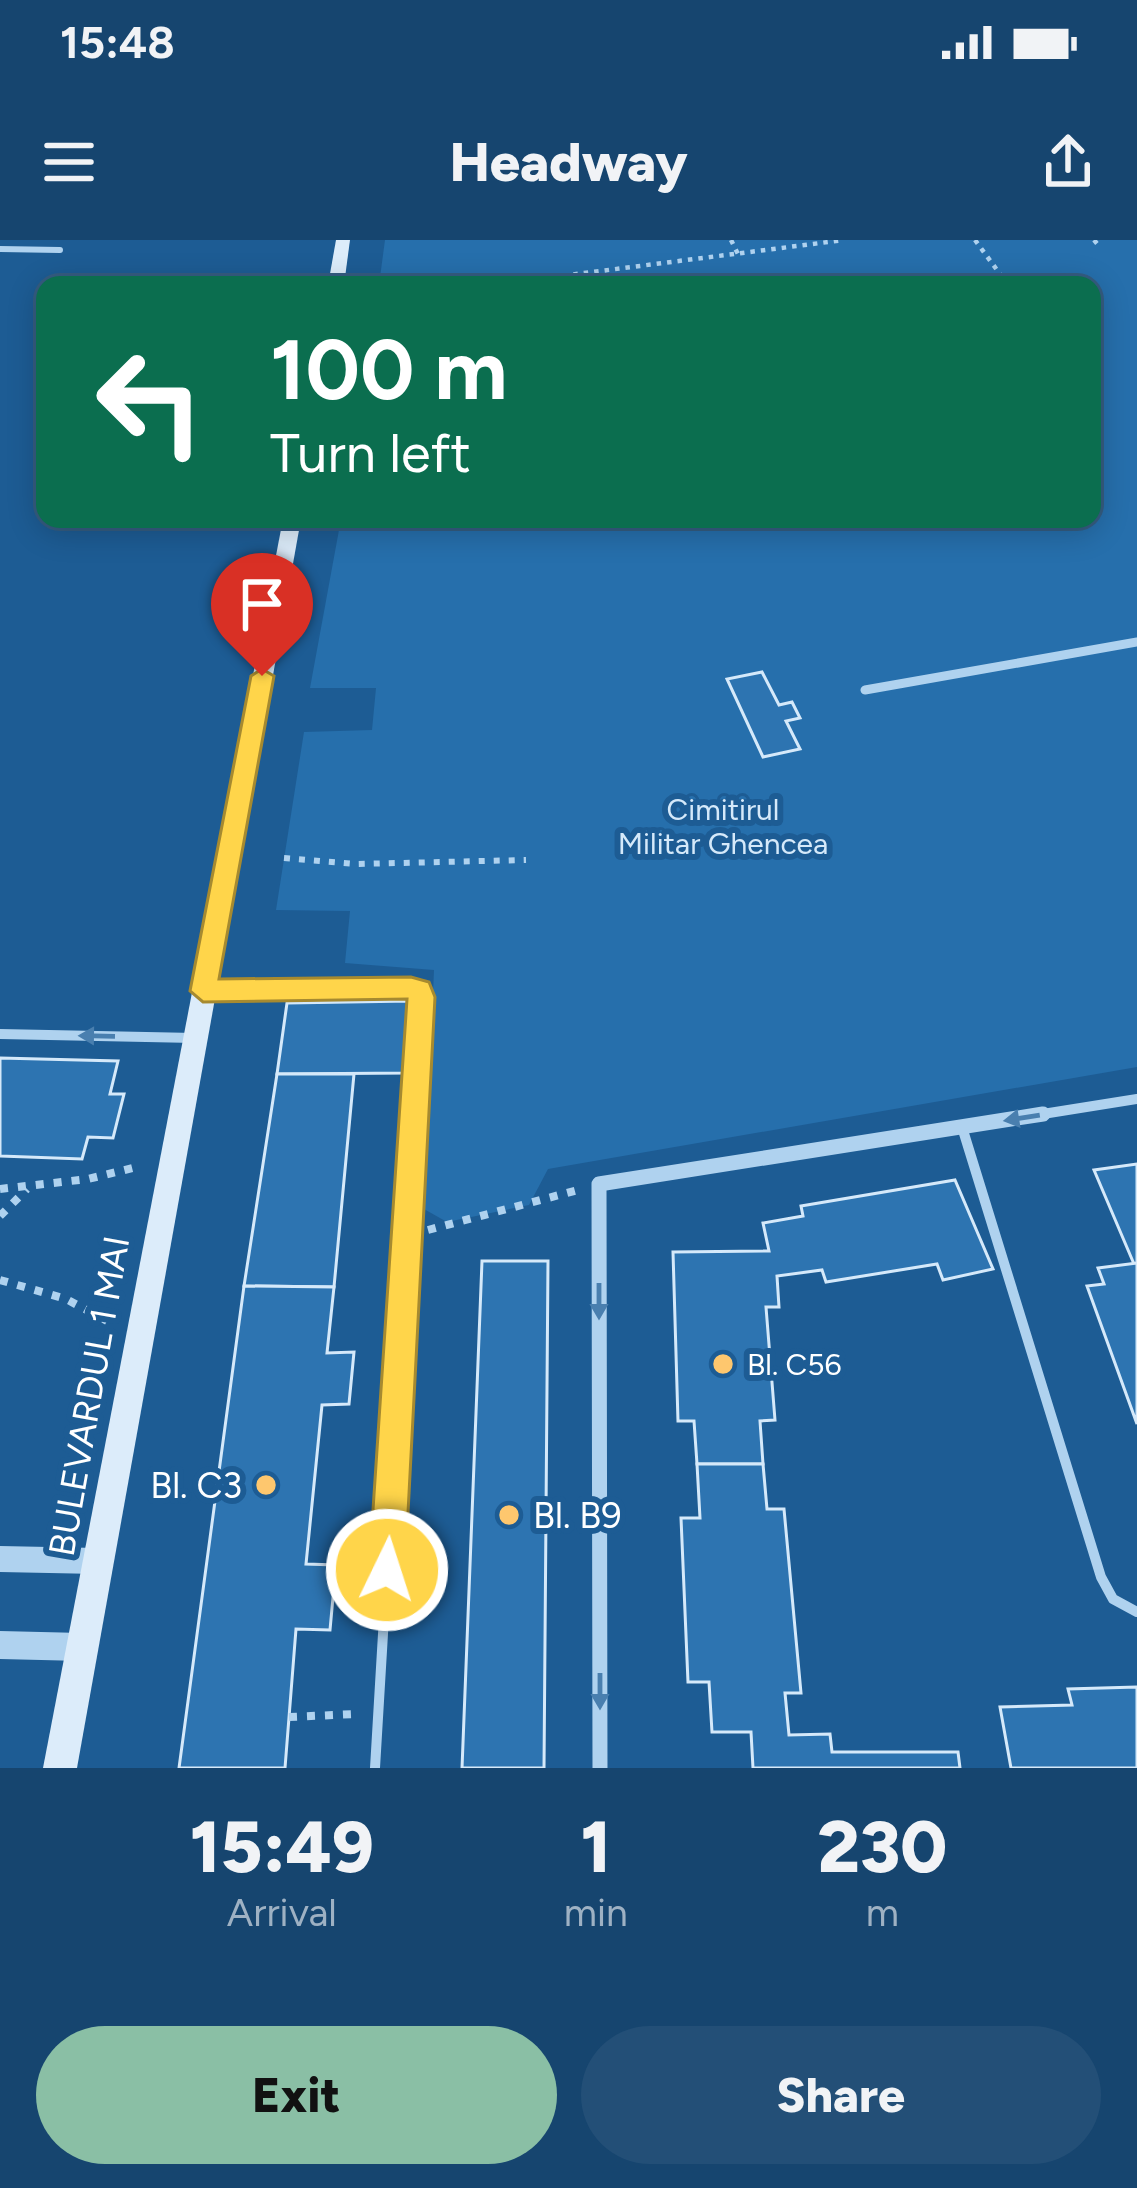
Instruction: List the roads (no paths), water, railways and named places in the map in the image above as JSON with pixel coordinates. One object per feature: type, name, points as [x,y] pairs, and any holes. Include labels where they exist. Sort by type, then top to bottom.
[{"type":"main road","points":[[337,276],[343,240]]},
{"type":"main road","name":"BULEVARDUL 1 MAI","points":[[60,1768],[290,528]]},
{"type":"street","points":[[0,1034],[195,1038]]},
{"type":"street","points":[[600,1768],[599,1184],[1137,1099]]},
{"type":"street","points":[[0,1558],[98,1561]]},
{"type":"street","points":[[0,1645],[82,1647]]},
{"type":"lane","points":[[0,249],[60,250]]},
{"type":"lane","points":[[865,690],[1137,642]]},
{"type":"lane","points":[[203,991],[419,990],[375,1768]]},
{"type":"lane","points":[[962,1127],[1101,1577],[1113,1599],[1137,1612]]},
{"type":"place","name":"Bl. C56","points":[[723,1364]]},
{"type":"place","name":"Bl. C3","points":[[266,1485]]},
{"type":"place","name":"Bl. B9","points":[[509,1515]]},
{"type":"park label","name":"Cimitirul Militar Ghencea","points":[[723,826]]}]
